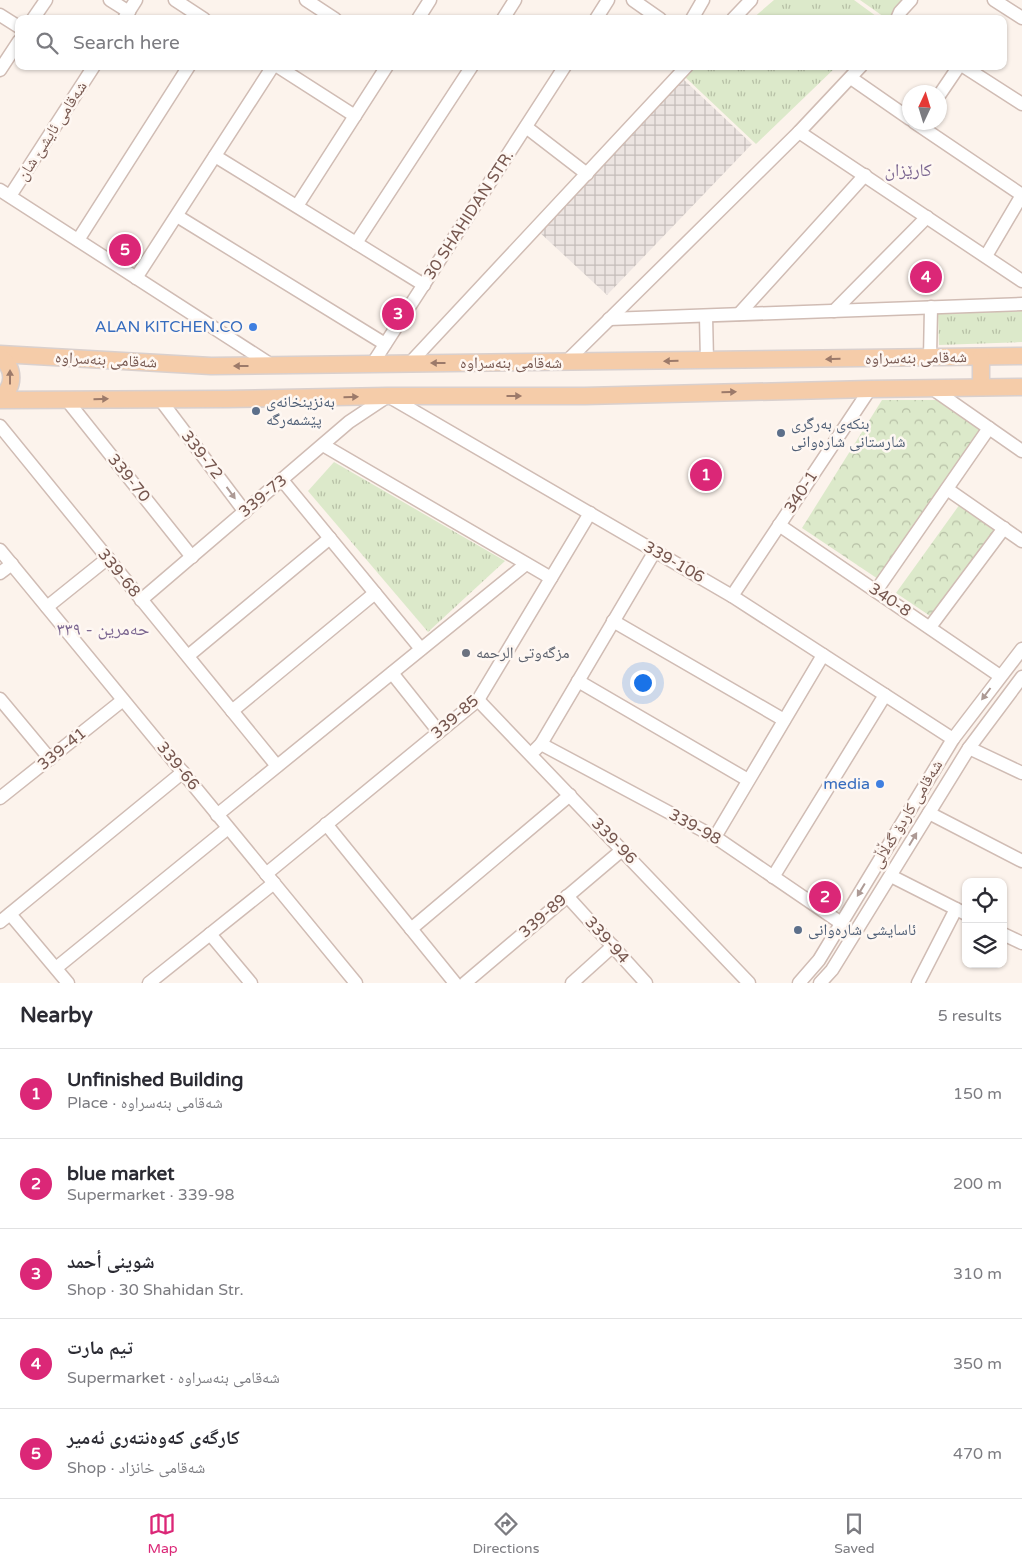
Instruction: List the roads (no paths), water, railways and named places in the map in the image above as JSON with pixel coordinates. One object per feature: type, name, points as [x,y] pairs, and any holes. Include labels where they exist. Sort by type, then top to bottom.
[{"type":"main road","name":"شەقامی بنەسراوە","points":[[0,356],[211,366],[1022,356]]},
{"type":"main road","points":[[0,356],[8,364],[12,378],[10,388],[0,399]]},
{"type":"main road","points":[[981,357],[981,387]]},
{"type":"main road","name":"شەقامی بنەسراوە","points":[[0,399],[585,396],[1022,387]]},
{"type":"street","points":[[37,15],[46,0]]},
{"type":"street","points":[[110,0],[127,15],[136,0]]},
{"type":"street","points":[[175,0],[198,15]]},
{"type":"street","points":[[306,0],[329,15]]},
{"type":"street","points":[[421,15],[430,0]]},
{"type":"street","points":[[506,15],[515,0]]},
{"type":"street","points":[[599,15],[608,0]]},
{"type":"street","points":[[633,0],[654,15]]},
{"type":"street","points":[[695,15],[704,0]]},
{"type":"street","points":[[737,15],[751,0]]},
{"type":"street","points":[[899,15],[911,0]]},
{"type":"street","points":[[994,0],[1022,18]]},
{"type":"street","points":[[0,15],[15,24]]},
{"type":"street","points":[[0,70],[15,47]]},
{"type":"street","name":"شەقامی ئایشێ شان","points":[[5,193],[91,70]]},
{"type":"street","points":[[78,240],[186,70]]},
{"type":"street","points":[[136,278],[272,70]]},
{"type":"street","points":[[281,70],[355,116]]},
{"type":"street","points":[[297,206],[384,70]]},
{"type":"street","points":[[356,243],[469,70]]},
{"type":"street","name":"30 SHAHIDAN STR.","points":[[373,364],[562,70]]},
{"type":"street","points":[[410,364],[683,70]]},
{"type":"street","points":[[565,362],[799,132],[858,70]]},
{"type":"street","points":[[946,85],[956,70]]},
{"type":"street","points":[[969,70],[1022,104]]},
{"type":"street","points":[[851,78],[902,113]]},
{"type":"street","points":[[526,127],[586,174]]},
{"type":"street","points":[[927,130],[1022,195],[986,256]]},
{"type":"street","points":[[799,132],[1022,280]]},
{"type":"street","points":[[216,156],[424,285]]},
{"type":"street","points":[[739,314],[865,175]]},
{"type":"street","points":[[5,193],[274,366]]},
{"type":"street","points":[[176,216],[386,344]]},
{"type":"street","points":[[834,311],[928,217]]},
{"type":"street","points":[[609,319],[1022,304]]},
{"type":"street","points":[[930,358],[931,307]]},
{"type":"street","points":[[706,316],[707,361]]},
{"type":"street","name":"340-1","points":[[732,596],[870,389]]},
{"type":"street","points":[[932,389],[1022,451]]},
{"type":"street","name":"339-73","points":[[141,600],[349,422],[388,396]]},
{"type":"street","name":"339-106","points":[[388,396],[732,596],[952,739]]},
{"type":"street","name":"339-72","points":[[158,398],[245,512]]},
{"type":"street","name":"339-70","points":[[66,399],[192,557]]},
{"type":"street","name":"339-68","points":[[0,426],[277,766]]},
{"type":"street","points":[[876,591],[989,428]]},
{"type":"street","points":[[323,445],[551,578]]},
{"type":"street","points":[[282,480],[421,649]]},
{"type":"street","points":[[947,489],[1022,541]]},
{"type":"street","name":"339-85","points":[[154,982],[210,934],[326,824],[478,700],[590,513]]},
{"type":"street","name":"340-8","points":[[779,525],[1000,676]]},
{"type":"street","points":[[930,627],[1004,528]]},
{"type":"street","points":[[188,656],[330,538]]},
{"type":"street","name":"339-66","points":[[0,550],[356,983]]},
{"type":"street","points":[[530,754],[541,744],[654,551]]},
{"type":"street","points":[[47,607],[108,558]]},
{"type":"street","points":[[0,573],[12,564]]},
{"type":"street","points":[[218,815],[526,564]]},
{"type":"street","points":[[232,711],[375,594]]},
{"type":"street","points":[[613,622],[784,720]]},
{"type":"street","points":[[715,837],[823,655]]},
{"type":"street","name":"شەقامی کاردۆ گەڵاڵی","points":[[799,983],[819,960],[952,739],[1000,676],[1020,655]]},
{"type":"street","points":[[392,673],[439,732]]},
{"type":"street","points":[[578,680],[748,780]]},
{"type":"street","name":"شەقامی کاردۆ گەڵاڵی","points":[[820,983],[832,970],[969,748],[1021,680]]},
{"type":"street","points":[[773,876],[885,695]]},
{"type":"street","points":[[0,699],[50,759]]},
{"type":"street","name":"339-41","points":[[0,798],[123,700]]},
{"type":"street","name":"339-96","points":[[478,700],[749,983]]},
{"type":"street","name":"339-98","points":[[541,744],[715,837],[841,923]]},
{"type":"street","points":[[969,748],[1022,773]]},
{"type":"street","points":[[68,983],[56,968],[5,918],[183,772]]},
{"type":"street","points":[[412,929],[570,795]]},
{"type":"street","points":[[929,813],[1022,861]]},
{"type":"street","points":[[326,824],[455,983]]},
{"type":"street","points":[[56,968],[228,828]]},
{"type":"street","name":"339-89","points":[[465,983],[622,850]]},
{"type":"street","points":[[891,876],[961,912],[918,983]]},
{"type":"street","name":"339-94","points":[[567,896],[646,983]]},
{"type":"street","points":[[210,934],[251,983]]},
{"type":"street","points":[[1007,936],[1022,943]]},
{"type":"street","points":[[572,983],[613,946]]},
{"type":"place","name":"کارگەی کەوەنتەری ئەمیر","points":[[125,250]]},
{"type":"place","name":"تيم مارت","points":[[926,277]]},
{"type":"place","name":"شوینی أحمد","points":[[398,314]]},
{"type":"place","name":"ALAN KITCHEN.CO","points":[[253,327]]},
{"type":"place","name":"به‌نزینخانه‌ی پێشمه‌رگه","points":[[256,411]]},
{"type":"place","name":"بنكەی بەرگری شارستانی شارەوانی","points":[[781,433]]},
{"type":"place","name":"Unfinished Building","points":[[706,475]]},
{"type":"place","name":"مزگەوتی الرحمە","points":[[466,653]]},
{"type":"place","name":"media","points":[[880,784]]},
{"type":"place","name":"blue market","points":[[825,897]]},
{"type":"place","name":"ئاسایشی شارەوانی","points":[[798,930]]},
{"type":"district","name":"کارێزان","points":[[908,170]]},
{"type":"district","name":"حەمرین - ٣٣٩","points":[[103,629]]}]
